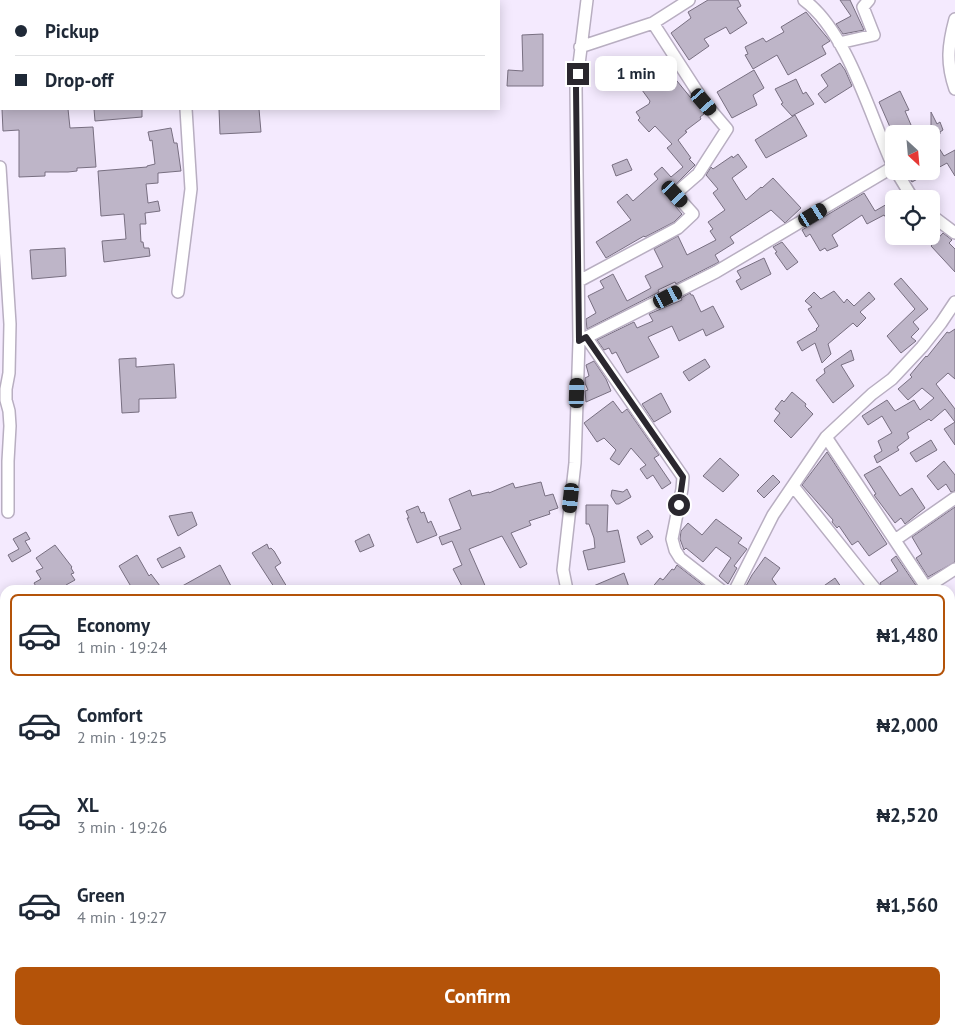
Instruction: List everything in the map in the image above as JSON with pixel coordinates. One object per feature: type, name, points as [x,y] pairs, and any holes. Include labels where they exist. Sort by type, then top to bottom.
[{"type":"street","points":[[566,585],[563,570],[574,463],[583,339],[579,281],[576,88],[580,47],[588,0]]},
{"type":"street","points":[[580,47],[653,23],[689,0]]},
{"type":"street","points":[[804,0],[820,17],[839,43],[859,81],[885,146]]},
{"type":"street","points":[[839,43],[874,35],[863,7],[868,0]]},
{"type":"street","points":[[955,19],[948,50],[949,73],[955,89]]},
{"type":"street","points":[[579,281],[678,228],[694,214],[675,194],[698,174],[727,128],[704,102],[653,23]]},
{"type":"street","points":[[178,292],[191,189],[186,110]]},
{"type":"street","points":[[0,167],[10,324],[9,373],[6,389],[10,426],[8,512]]},
{"type":"street","points":[[583,339],[716,272],[885,174]]},
{"type":"street","points":[[940,222],[955,234]]},
{"type":"street","points":[[737,585],[773,515],[826,437],[872,394],[892,379],[922,347],[955,302]]},
{"type":"street","points":[[583,339],[683,477],[672,539],[674,550],[680,558],[715,585]]},
{"type":"street","points":[[826,437],[925,585]]},
{"type":"street","points":[[793,486],[872,585]]},
{"type":"street","points":[[895,540],[955,498]]},
{"type":"street","points":[[933,585],[955,569]]},
{"type":"building","points":[[708,0],[738,0],[741,6],[737,8],[747,23],[730,34],[726,27],[704,39],[709,46],[689,60],[671,33],[691,18],[688,12]]},
{"type":"building","points":[[840,0],[850,0],[864,30],[843,34],[836,24],[851,16]]},
{"type":"building","points":[[806,12],[830,41],[822,46],[826,54],[788,75],[777,55],[753,69],[745,55],[748,54],[745,47],[763,38],[766,42],[784,32],[781,27]]},
{"type":"building","points":[[543,34],[543,86],[507,86],[508,70],[523,71],[522,35]]},
{"type":"building","points":[[840,63],[852,86],[825,103],[818,94],[828,86],[821,75]]},
{"type":"building","points":[[668,70],[704,114],[678,140],[691,158],[689,159],[695,165],[668,192],[669,199],[682,214],[674,222],[644,236],[606,258],[596,242],[631,220],[617,202],[627,194],[633,201],[658,179],[654,174],[662,167],[671,177],[683,167],[667,148],[672,144],[655,126],[649,132],[638,120],[640,118],[636,112],[649,104],[650,101],[642,90]]},
{"type":"building","points":[[754,70],[764,88],[753,95],[757,105],[732,118],[717,92]]},
{"type":"building","points":[[796,79],[803,94],[806,92],[814,104],[792,116],[781,104],[783,103],[775,89]]},
{"type":"building","points":[[900,91],[909,110],[905,111],[911,125],[889,125],[879,102]]},
{"type":"building","points":[[2,110],[68,110],[70,128],[93,127],[96,167],[77,168],[77,171],[68,172],[45,172],[45,176],[19,177],[19,130],[3,131]]},
{"type":"building","points":[[94,110],[142,110],[142,117],[95,121]]},
{"type":"building","points":[[219,110],[259,110],[261,132],[220,134]]},
{"type":"building","points":[[931,112],[937,124],[940,122],[943,130],[940,132],[940,125],[931,125]]},
{"type":"building","points":[[795,115],[807,136],[766,158],[755,140]]},
{"type":"building","points":[[171,128],[174,143],[177,143],[181,171],[158,173],[158,183],[146,184],[148,203],[158,201],[160,211],[145,213],[146,224],[140,224],[141,242],[143,242],[144,248],[149,248],[150,256],[104,262],[102,241],[126,239],[124,214],[101,216],[98,171],[147,167],[155,164],[152,140],[150,141],[148,132]]},
{"type":"building","points":[[940,150],[944,156],[955,150],[955,176],[947,163],[940,167]]},
{"type":"building","points":[[738,154],[747,167],[732,178],[746,200],[773,178],[801,208],[785,223],[771,210],[730,237],[734,243],[715,255],[719,262],[676,284],[675,282],[658,290],[659,292],[587,329],[586,319],[596,313],[588,296],[604,288],[600,281],[613,274],[627,301],[651,288],[645,276],[663,267],[654,249],[678,236],[687,255],[716,240],[710,231],[713,229],[708,222],[725,210],[713,193],[718,189],[706,175],[711,167],[713,169]]},
{"type":"building","points":[[627,159],[632,170],[616,176],[612,165]]},
{"type":"building","points":[[864,193],[875,211],[885,205],[885,216],[884,215],[867,224],[862,215],[832,235],[838,246],[827,251],[825,248],[820,251],[810,234],[806,237],[802,230]]},
{"type":"building","points":[[943,233],[952,240],[949,243],[955,249],[955,272],[931,246],[940,245],[940,236]]},
{"type":"building","points":[[782,242],[798,262],[787,270],[773,247]]},
{"type":"building","points":[[65,248],[66,276],[32,279],[30,250]]},
{"type":"building","points":[[764,258],[771,274],[741,290],[736,281],[741,278],[737,271]]},
{"type":"building","points":[[901,278],[928,309],[913,322],[919,329],[911,337],[916,341],[901,353],[887,336],[915,309],[894,284]]},
{"type":"building","points":[[834,291],[844,303],[847,299],[854,306],[869,292],[875,299],[860,312],[866,318],[857,327],[853,323],[828,344],[831,354],[822,363],[815,343],[802,351],[797,342],[817,330],[819,326],[808,309],[812,307],[805,301],[814,292],[821,299]]},
{"type":"building","points":[[690,293],[693,295],[701,312],[713,306],[724,327],[706,336],[703,329],[679,341],[672,326],[648,337],[659,357],[627,373],[616,352],[612,354],[609,348],[604,350],[597,340],[634,322],[637,328],[653,321],[649,314],[682,300],[681,298]]},
{"type":"building","points":[[955,329],[955,379],[948,373],[936,384],[955,409],[955,422],[945,409],[931,421],[929,419],[907,433],[909,438],[897,447],[899,450],[877,463],[874,456],[882,451],[878,441],[892,433],[882,416],[868,425],[862,416],[887,400],[895,411],[914,400],[920,410],[934,398],[922,388],[908,400],[898,389],[912,377],[910,375],[947,332],[949,333]]},
{"type":"building","points":[[851,350],[854,360],[841,365],[854,386],[833,403],[816,380],[825,373],[824,369]]},
{"type":"building","points":[[136,358],[136,367],[174,364],[176,398],[139,399],[139,412],[122,413],[119,359]]},
{"type":"building","points":[[705,359],[710,367],[689,381],[683,372]]},
{"type":"building","points":[[594,361],[606,379],[611,391],[586,402],[585,391],[588,390],[585,378],[589,376],[586,365]]},
{"type":"building","points":[[792,392],[806,404],[805,406],[813,414],[791,438],[774,421],[780,413],[775,409]]},
{"type":"building","points":[[661,393],[671,412],[654,422],[642,404]]},
{"type":"building","points":[[613,401],[622,413],[627,409],[659,455],[654,458],[671,483],[662,489],[653,475],[647,479],[640,469],[646,465],[631,448],[619,465],[610,459],[616,450],[604,438],[597,442],[584,423]]},
{"type":"building","points":[[955,422],[955,445],[944,429]]},
{"type":"building","points":[[931,440],[937,450],[916,462],[910,453]]},
{"type":"building","points":[[827,452],[887,544],[869,556],[858,541],[852,545],[839,526],[837,528],[832,522],[833,520],[802,485]]},
{"type":"building","points":[[720,458],[739,475],[723,492],[703,476]]},
{"type":"building","points":[[944,461],[955,475],[955,491],[951,492],[946,484],[938,490],[927,476]]},
{"type":"building","points":[[880,466],[900,496],[912,488],[925,508],[905,524],[901,518],[895,523],[874,495],[876,494],[864,475]]},
{"type":"building","points":[[773,475],[780,482],[764,498],[757,491]]},
{"type":"building","points":[[541,482],[545,496],[553,494],[558,508],[549,511],[550,514],[529,521],[531,525],[511,533],[527,564],[520,568],[502,536],[469,549],[485,585],[461,585],[453,569],[462,565],[452,541],[442,545],[439,537],[461,529],[449,499],[470,490],[472,496],[489,493],[513,483],[515,488]]},
{"type":"building","points":[[627,489],[631,497],[616,504],[611,496],[612,490],[623,492]]},
{"type":"building","points":[[586,505],[608,505],[607,532],[618,530],[625,562],[588,570],[583,551],[595,548],[589,524],[586,524]]},
{"type":"building","points":[[418,506],[421,513],[424,512],[428,523],[431,521],[437,535],[417,543],[406,511]]},
{"type":"building","points":[[955,507],[955,562],[928,577],[916,558],[922,554],[912,537]]},
{"type":"building","points":[[192,512],[197,525],[178,536],[169,516]]},
{"type":"building","points":[[716,519],[742,538],[738,543],[747,549],[734,566],[737,568],[728,584],[719,576],[731,558],[716,547],[703,562],[686,548],[684,550],[680,539],[681,531],[688,523],[702,535]]},
{"type":"building","points":[[648,530],[653,537],[641,545],[637,537]]},
{"type":"building","points":[[26,532],[30,539],[25,541],[31,551],[12,562],[8,555],[19,549],[13,539]]},
{"type":"building","points":[[369,534],[374,546],[360,552],[355,541]]},
{"type":"building","points":[[267,544],[281,563],[275,567],[286,585],[273,585],[252,553]]},
{"type":"building","points":[[55,545],[72,567],[74,573],[71,574],[75,580],[66,585],[35,585],[34,583],[41,579],[36,571],[43,568],[36,558]]},
{"type":"building","points":[[180,547],[185,557],[162,568],[157,559]]},
{"type":"building","points":[[137,555],[149,576],[151,574],[159,585],[130,585],[119,566]]},
{"type":"building","points":[[896,556],[916,585],[881,585],[880,583],[898,571],[891,560]]},
{"type":"building","points":[[765,557],[780,568],[772,579],[776,585],[747,585]]},
{"type":"building","points":[[220,565],[230,585],[184,585]]},
{"type":"building","points":[[677,565],[703,585],[654,585],[660,578],[663,580],[672,569],[674,570]]},
{"type":"building","points":[[624,573],[628,585],[596,585]]},
{"type":"building","points":[[835,578],[840,585],[825,585]]},
{"type":"route","points":[[578,74],[576,88],[579,341],[586,337],[683,477],[679,505]]}]
